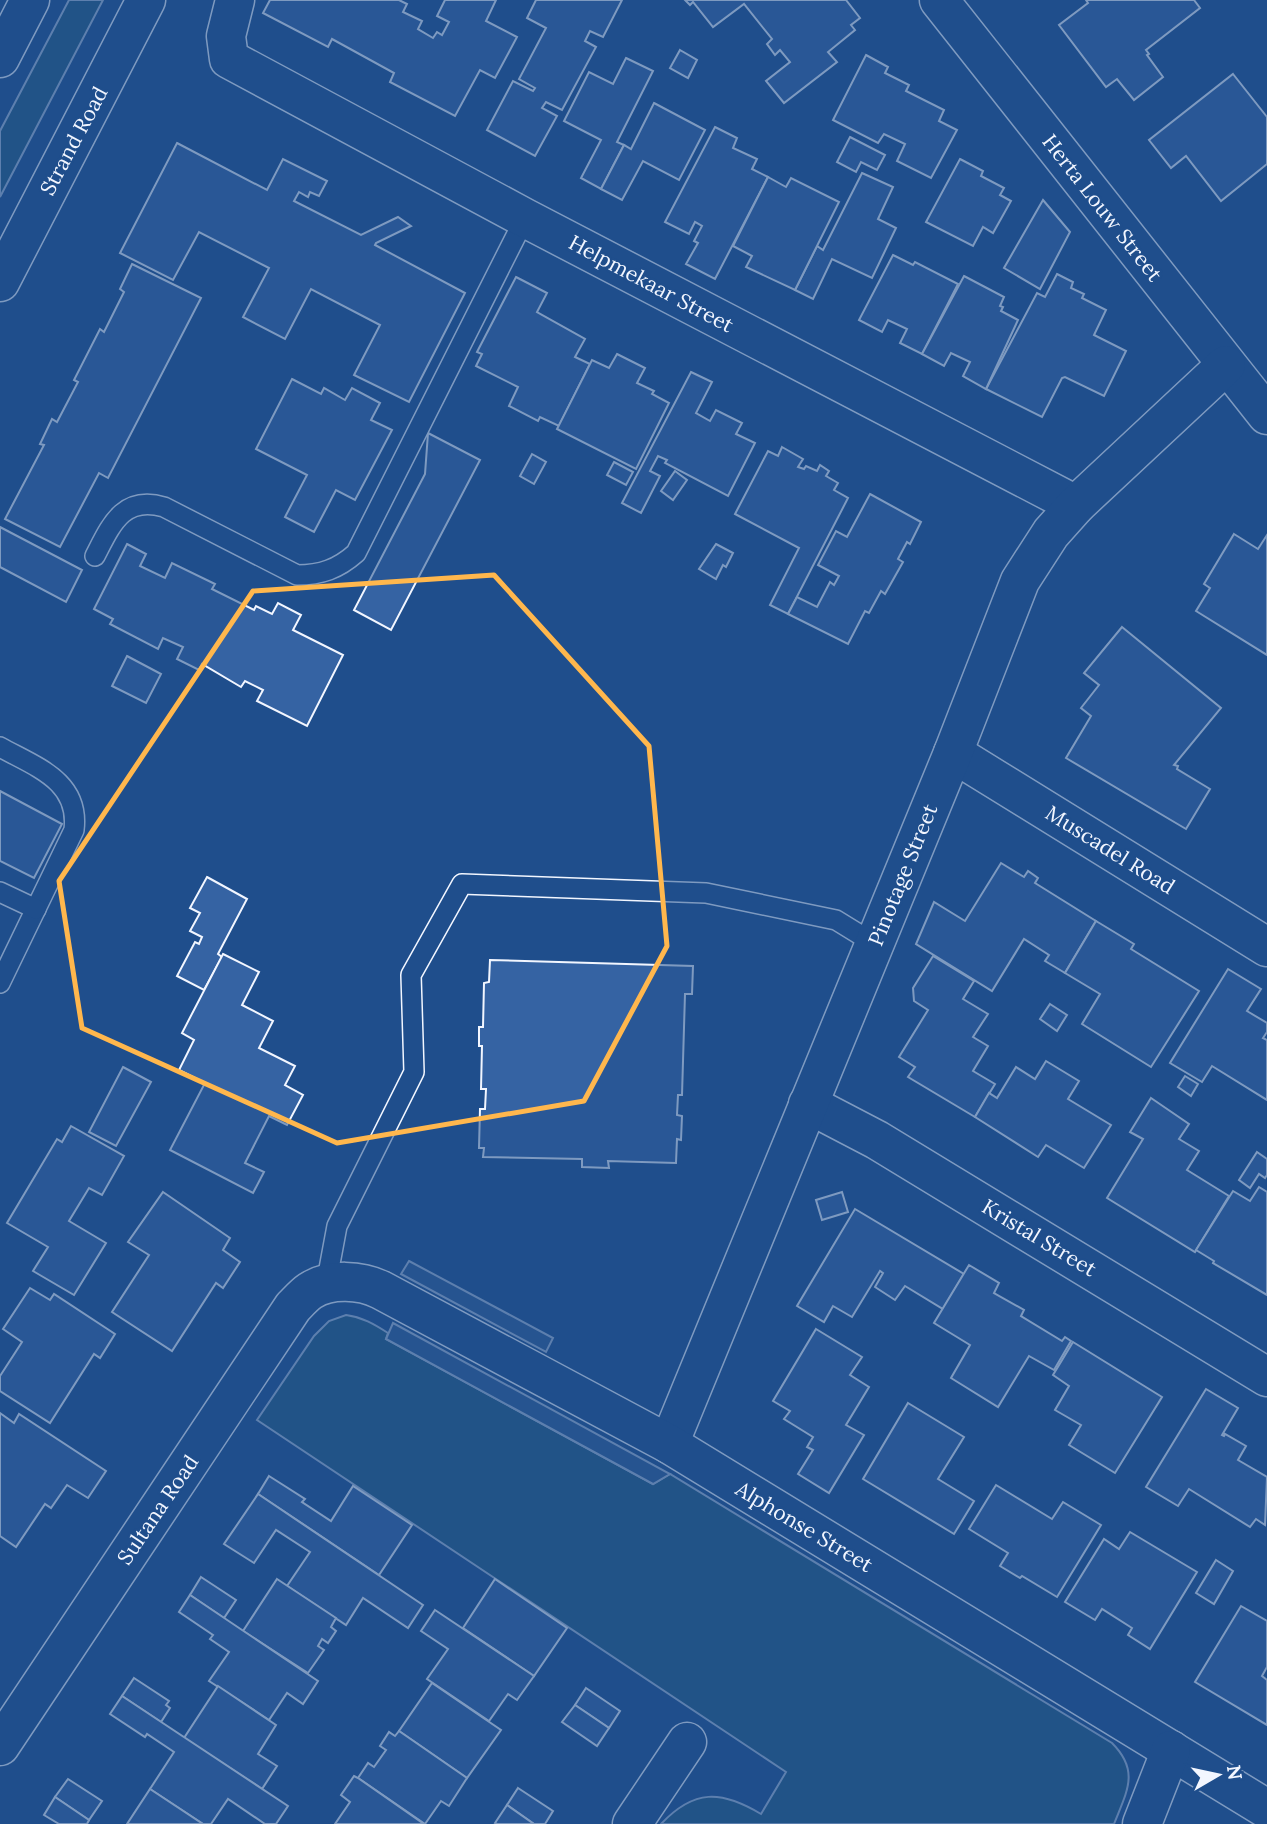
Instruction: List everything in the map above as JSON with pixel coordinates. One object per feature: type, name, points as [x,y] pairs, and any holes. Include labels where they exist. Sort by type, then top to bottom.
[{"type":"street","points":[[0,58],[30,0]]},
{"type":"street","name":"Strand Road","points":[[0,282],[146,0]]},
{"type":"street","name":"Helpmekaar Street","points":[[235,0],[226,36],[229,59],[525,218],[1076,505]]},
{"type":"street","name":"Herta Louw Street","points":[[939,0],[1267,415]]},
{"type":"street","name":"Pinotage Street","points":[[669,1444],[953,753],[1020,581],[1051,533],[1076,505],[1226,365]]},
{"type":"street","name":"Muscadel Road","points":[[953,753],[1267,947]]},
{"type":"street","name":"Kristal Street","points":[[808,1104],[889,1148],[1267,1377]]},
{"type":"street","name":"Alphonse Street","points":[[326,1285],[363,1283],[382,1290],[669,1444],[1267,1809]]},
{"type":"street","name":"Sultana Road","points":[[0,1746],[293,1307],[310,1291],[326,1285]]},
{"type":"street","points":[[632,1824],[687,1742]]},
{"type":"street","points":[[1142,1824],[1171,1750]]},
{"type":"lane","points":[[95,556],[115,517],[141,504],[154,504],[297,575],[315,575],[345,563],[356,554],[525,218]]},
{"type":"lane","points":[[0,747],[65,787],[76,814],[74,830],[0,983]]},
{"type":"lane","points":[[326,1285],[337,1226],[414,1072],[411,975],[462,884],[706,893],[836,920],[875,944]]},
{"type":"lane","points":[[0,892],[36,909]]},
{"type":"highlighted area","points":[[494,575],[649,746],[667,946],[584,1101],[337,1143],[82,1028],[59,881],[253,591]]},
{"type":"shaded area","points":[[69,0],[103,0],[0,197],[0,131]]},
{"type":"shaded area","points":[[409,1261],[553,1338],[546,1352],[401,1274]]},
{"type":"shaded area","points":[[346,1315],[373,1324],[388,1333],[386,1339],[653,1484],[670,1474],[1112,1743],[1121,1753],[1128,1772],[1126,1791],[1114,1824],[661,1824],[685,1804],[708,1797],[733,1801],[761,1814],[786,1772],[257,1420],[314,1336],[329,1321]]},
{"type":"shaded area","points":[[393,1323],[670,1474],[653,1484],[386,1339]]},
{"type":"building","points":[[270,0],[399,0],[407,4],[403,12],[422,21],[418,29],[433,38],[437,32],[442,35],[449,22],[437,16],[445,0],[496,0],[486,21],[517,37],[495,78],[480,70],[455,116],[390,82],[394,73],[332,39],[328,47],[263,13]]},
{"type":"building","points":[[536,0],[622,0],[603,37],[590,31],[585,41],[596,47],[562,110],[546,102],[542,108],[557,116],[535,156],[487,130],[513,81],[533,91],[535,88],[519,79],[546,28],[527,18]]},
{"type":"building","points":[[685,0],[846,0],[860,18],[851,25],[855,30],[828,52],[837,62],[784,103],[766,81],[790,62],[780,50],[775,55],[767,44],[772,39],[744,4],[713,27],[693,2],[690,5]]},
{"type":"building","points":[[1086,0],[1194,0],[1200,8],[1146,50],[1163,77],[1134,100],[1117,79],[1106,87],[1059,25],[1088,3]]},
{"type":"building","points":[[680,50],[697,60],[688,78],[670,68]]},
{"type":"building","points":[[866,55],[888,67],[885,73],[909,85],[906,91],[944,110],[939,121],[957,130],[931,178],[897,161],[905,144],[884,134],[878,143],[833,120]]},
{"type":"building","points":[[626,58],[653,71],[617,142],[624,145],[601,189],[581,178],[601,140],[564,121],[589,72],[613,84]]},
{"type":"building","points":[[1233,74],[1267,117],[1267,164],[1221,201],[1186,156],[1171,168],[1149,140]]},
{"type":"building","points":[[654,103],[705,130],[679,180],[643,161],[622,200],[601,189],[624,145],[631,149]]},
{"type":"building","points":[[715,127],[737,138],[733,148],[757,159],[752,169],[768,177],[715,279],[686,264],[698,243],[694,241],[702,226],[695,222],[689,234],[665,222]]},
{"type":"building","points":[[850,137],[885,155],[877,170],[861,162],[856,172],[837,162]]},
{"type":"building","points":[[177,143],[267,190],[283,159],[327,181],[319,196],[310,192],[308,197],[299,192],[294,201],[361,235],[398,217],[411,226],[375,245],[465,293],[409,402],[354,375],[380,325],[311,289],[285,339],[243,317],[269,268],[199,232],[173,280],[120,253]]},
{"type":"building","points":[[960,159],[983,171],[981,176],[1004,188],[1000,195],[1011,201],[993,233],[983,227],[973,246],[926,222]]},
{"type":"building","points":[[862,173],[893,187],[878,219],[896,228],[872,278],[832,259],[813,299],[795,290],[817,246],[823,250]]},
{"type":"building","points":[[768,177],[786,187],[791,178],[839,202],[795,290],[746,267],[752,256],[733,246]]},
{"type":"building","points":[[1043,200],[1070,232],[1040,289],[1004,268]]},
{"type":"building","points":[[893,255],[913,265],[915,262],[958,284],[922,354],[900,343],[907,329],[888,320],[882,332],[859,320]]},
{"type":"building","points":[[132,264],[201,298],[108,478],[99,473],[60,547],[5,519],[44,445],[40,444],[52,419],[57,422],[78,382],[74,380],[100,329],[104,332],[124,292],[120,289]]},
{"type":"building","points":[[1057,274],[1073,282],[1071,288],[1084,294],[1082,298],[1106,310],[1094,335],[1126,351],[1104,396],[1065,377],[1062,378],[1042,417],[986,389],[1037,293],[1045,297]]},
{"type":"building","points":[[964,276],[1004,297],[1001,311],[1018,320],[986,389],[963,376],[970,362],[951,353],[944,366],[922,354]]},
{"type":"building","points":[[516,277],[547,293],[537,312],[585,339],[575,357],[590,364],[559,426],[540,417],[538,421],[509,406],[518,387],[476,366],[482,354],[477,352]]},
{"type":"building","points":[[617,354],[645,368],[637,383],[654,391],[652,394],[669,403],[636,469],[557,429],[592,360],[609,368]]},
{"type":"building","points":[[691,372],[712,382],[696,413],[710,421],[716,410],[742,423],[736,434],[755,443],[728,496],[665,463],[667,460],[658,456],[650,471],[660,476],[641,513],[622,503]]},
{"type":"building","points":[[292,379],[321,394],[324,388],[345,400],[352,388],[380,403],[371,420],[392,430],[355,500],[336,490],[314,532],[285,517],[307,475],[256,449]]},
{"type":"building","points":[[428,433],[480,460],[391,630],[354,610],[425,474]]},
{"type":"building","points":[[782,447],[803,459],[798,467],[804,469],[806,466],[817,471],[820,465],[829,471],[826,476],[838,483],[834,490],[848,498],[788,614],[770,605],[799,548],[735,514],[768,451],[778,456]]},
{"type":"building","points":[[532,454],[546,462],[534,484],[520,476]]},
{"type":"building","points":[[614,462],[633,472],[626,485],[607,475]]},
{"type":"building","points":[[675,471],[687,480],[673,500],[661,491]]},
{"type":"building","points":[[870,494],[921,522],[910,544],[907,542],[898,559],[903,562],[885,594],[881,591],[869,613],[865,611],[848,644],[788,614],[797,597],[817,607],[830,582],[834,585],[839,576],[818,565],[836,531],[847,537]]},
{"type":"building","points":[[0,527],[82,570],[66,602],[0,567]]},
{"type":"building","points":[[1234,534],[1258,549],[1267,535],[1267,655],[1196,611],[1210,588],[1204,584]]},
{"type":"building","points":[[127,544],[146,554],[140,566],[165,578],[172,563],[215,584],[212,589],[254,610],[256,606],[272,614],[278,603],[301,615],[293,630],[343,655],[307,726],[257,701],[263,690],[245,681],[241,687],[202,664],[199,670],[177,659],[183,647],[163,638],[158,649],[110,624],[113,619],[94,609]]},
{"type":"building","points":[[716,544],[733,553],[716,579],[699,569]]},
{"type":"building","points":[[1122,627],[1221,708],[1174,765],[1210,789],[1186,829],[1066,758],[1091,716],[1081,708],[1099,685],[1084,673]]},
{"type":"building","points":[[127,656],[161,674],[146,703],[112,686]]},
{"type":"building","points":[[0,791],[62,824],[34,878],[0,861]]},
{"type":"building","points":[[1001,863],[1024,877],[1028,871],[1038,878],[1035,883],[1096,921],[1065,973],[1045,961],[1049,955],[1024,939],[992,991],[916,944],[934,902],[965,921]]},
{"type":"building","points":[[207,877],[247,899],[218,954],[222,957],[204,990],[177,976],[195,942],[199,944],[202,937],[190,931],[200,913],[190,908]]},
{"type":"building","points":[[1096,921],[1134,944],[1131,949],[1199,991],[1151,1067],[1082,1024],[1100,994],[1065,973]]},
{"type":"building","points":[[223,954],[259,972],[242,1005],[273,1021],[259,1048],[295,1066],[285,1085],[303,1095],[287,1125],[269,1116],[245,1163],[264,1172],[253,1193],[170,1150],[205,1083],[179,1070],[194,1040],[182,1033]]},
{"type":"building","points":[[933,956],[974,981],[963,999],[988,1014],[973,1037],[988,1046],[973,1071],[995,1084],[975,1117],[908,1077],[915,1067],[899,1057],[928,1010],[914,1001],[913,988]]},
{"type":"building","points":[[490,960],[693,966],[692,994],[685,994],[682,1095],[678,1095],[677,1115],[682,1116],[681,1140],[677,1139],[676,1163],[608,1161],[609,1168],[582,1167],[582,1159],[483,1157],[484,1148],[479,1148],[480,1109],[485,1109],[486,1089],[481,1089],[482,1046],[479,1046],[479,1027],[483,1027],[484,983],[489,982]]},
{"type":"building","points":[[1228,969],[1261,989],[1247,1011],[1267,1023],[1267,1032],[1263,1038],[1267,1040],[1267,1100],[1212,1066],[1202,1082],[1170,1063]]},
{"type":"building","points":[[1050,1004],[1067,1015],[1057,1031],[1040,1019]]},
{"type":"building","points":[[1046,1061],[1079,1081],[1068,1099],[1111,1125],[1084,1168],[1046,1145],[1038,1157],[975,1117],[989,1093],[997,1098],[1016,1067],[1035,1079]]},
{"type":"building","points":[[123,1067],[151,1082],[116,1146],[89,1132]]},
{"type":"building","points":[[1185,1076],[1198,1084],[1191,1096],[1178,1087]]},
{"type":"building","points":[[1151,1098],[1189,1124],[1179,1139],[1199,1151],[1187,1170],[1229,1196],[1195,1252],[1107,1198],[1143,1139],[1130,1132]]},
{"type":"building","points":[[71,1126],[124,1156],[102,1195],[89,1188],[69,1221],[106,1243],[74,1295],[33,1271],[48,1247],[7,1223],[57,1139],[62,1142]]},
{"type":"building","points":[[1257,1152],[1267,1159],[1267,1175],[1265,1178],[1259,1174],[1250,1188],[1239,1180]]},
{"type":"building","points":[[1259,1187],[1267,1192],[1267,1295],[1196,1250],[1233,1191],[1250,1201]]},
{"type":"building","points":[[163,1192],[230,1238],[223,1250],[240,1262],[223,1288],[216,1283],[172,1351],[112,1312],[149,1255],[128,1242]]},
{"type":"building","points":[[842,1192],[848,1212],[822,1220],[816,1200]]},
{"type":"building","points":[[855,1209],[964,1274],[943,1309],[905,1286],[895,1300],[875,1287],[883,1273],[880,1271],[852,1317],[833,1306],[824,1322],[797,1306]]},
{"type":"building","points":[[969,1265],[999,1283],[994,1293],[1024,1310],[1021,1316],[1062,1341],[1065,1337],[1071,1341],[1054,1370],[1029,1356],[998,1407],[951,1378],[970,1345],[934,1323]]},
{"type":"building","points":[[30,1288],[50,1300],[54,1294],[115,1334],[100,1358],[94,1354],[50,1423],[0,1391],[0,1376],[22,1342],[3,1329]]},
{"type":"building","points":[[816,1329],[862,1357],[850,1375],[869,1387],[846,1425],[864,1435],[829,1493],[798,1474],[813,1450],[807,1447],[813,1437],[784,1419],[790,1411],[773,1401]]},
{"type":"building","points":[[1073,1342],[1162,1397],[1115,1473],[1069,1445],[1081,1425],[1055,1410],[1069,1386],[1053,1375]]},
{"type":"building","points":[[1206,1389],[1238,1408],[1222,1435],[1225,1434],[1246,1446],[1238,1460],[1267,1477],[1265,1525],[1256,1519],[1250,1527],[1189,1489],[1178,1506],[1146,1487]]},
{"type":"building","points":[[908,1403],[964,1437],[938,1479],[974,1501],[954,1534],[863,1479]]},
{"type":"building","points":[[0,1413],[14,1423],[19,1414],[106,1471],[88,1498],[67,1485],[51,1508],[45,1504],[16,1547],[0,1536]]},
{"type":"building","points":[[269,1476],[305,1499],[302,1502],[331,1521],[353,1486],[412,1525],[379,1575],[258,1494]]},
{"type":"building","points":[[996,1485],[1052,1519],[1063,1502],[1101,1525],[1057,1597],[1000,1566],[1008,1553],[969,1529]]},
{"type":"building","points":[[258,1494],[423,1605],[408,1628],[363,1598],[346,1625],[287,1586],[310,1552],[276,1530],[254,1563],[224,1544]]},
{"type":"building","points":[[1130,1532],[1197,1572],[1150,1649],[1128,1635],[1132,1628],[1102,1609],[1095,1620],[1065,1602],[1104,1539],[1119,1549]]},
{"type":"building","points":[[1216,1560],[1233,1571],[1214,1604],[1196,1593]]},
{"type":"building","points":[[201,1577],[236,1600],[224,1618],[190,1595]]},
{"type":"building","points":[[277,1579],[336,1618],[331,1627],[336,1631],[328,1643],[322,1639],[318,1646],[324,1650],[308,1673],[243,1631]]},
{"type":"building","points":[[495,1579],[567,1628],[534,1676],[463,1628]]},
{"type":"building","points":[[190,1595],[318,1681],[303,1704],[287,1693],[269,1720],[209,1681],[229,1652],[210,1639],[213,1635],[179,1612]]},
{"type":"building","points":[[1241,1606],[1267,1621],[1267,1667],[1262,1676],[1267,1680],[1267,1725],[1195,1682]]},
{"type":"building","points":[[435,1610],[534,1676],[517,1700],[508,1694],[489,1721],[427,1679],[448,1649],[421,1631]]},
{"type":"building","points":[[134,1678],[169,1701],[166,1705],[170,1708],[161,1722],[122,1696]]},
{"type":"building","points":[[432,1683],[501,1730],[467,1778],[399,1731]]},
{"type":"building","points":[[218,1686],[276,1725],[258,1754],[277,1766],[262,1789],[184,1738]]},
{"type":"building","points":[[586,1688],[620,1711],[609,1728],[575,1705]]},
{"type":"building","points":[[122,1696],[288,1806],[276,1824],[265,1824],[228,1799],[211,1824],[203,1824],[150,1789],[174,1752],[110,1714]]},
{"type":"building","points":[[575,1705],[609,1728],[597,1746],[562,1722]]},
{"type":"building","points":[[399,1731],[467,1778],[449,1806],[441,1801],[425,1824],[358,1778],[368,1763],[374,1767],[386,1750],[380,1746],[389,1732],[395,1736]]},
{"type":"building","points":[[354,1776],[424,1824],[335,1824],[350,1802],[341,1795]]},
{"type":"building","points":[[68,1779],[102,1801],[89,1820],[55,1797]]},
{"type":"building","points":[[518,1788],[553,1811],[545,1824],[534,1824],[507,1805]]},
{"type":"building","points":[[150,1789],[203,1824],[127,1824]]},
{"type":"building","points":[[55,1797],[89,1820],[87,1824],[59,1824],[44,1815]]},
{"type":"building","points":[[507,1805],[534,1824],[495,1823]]}]
